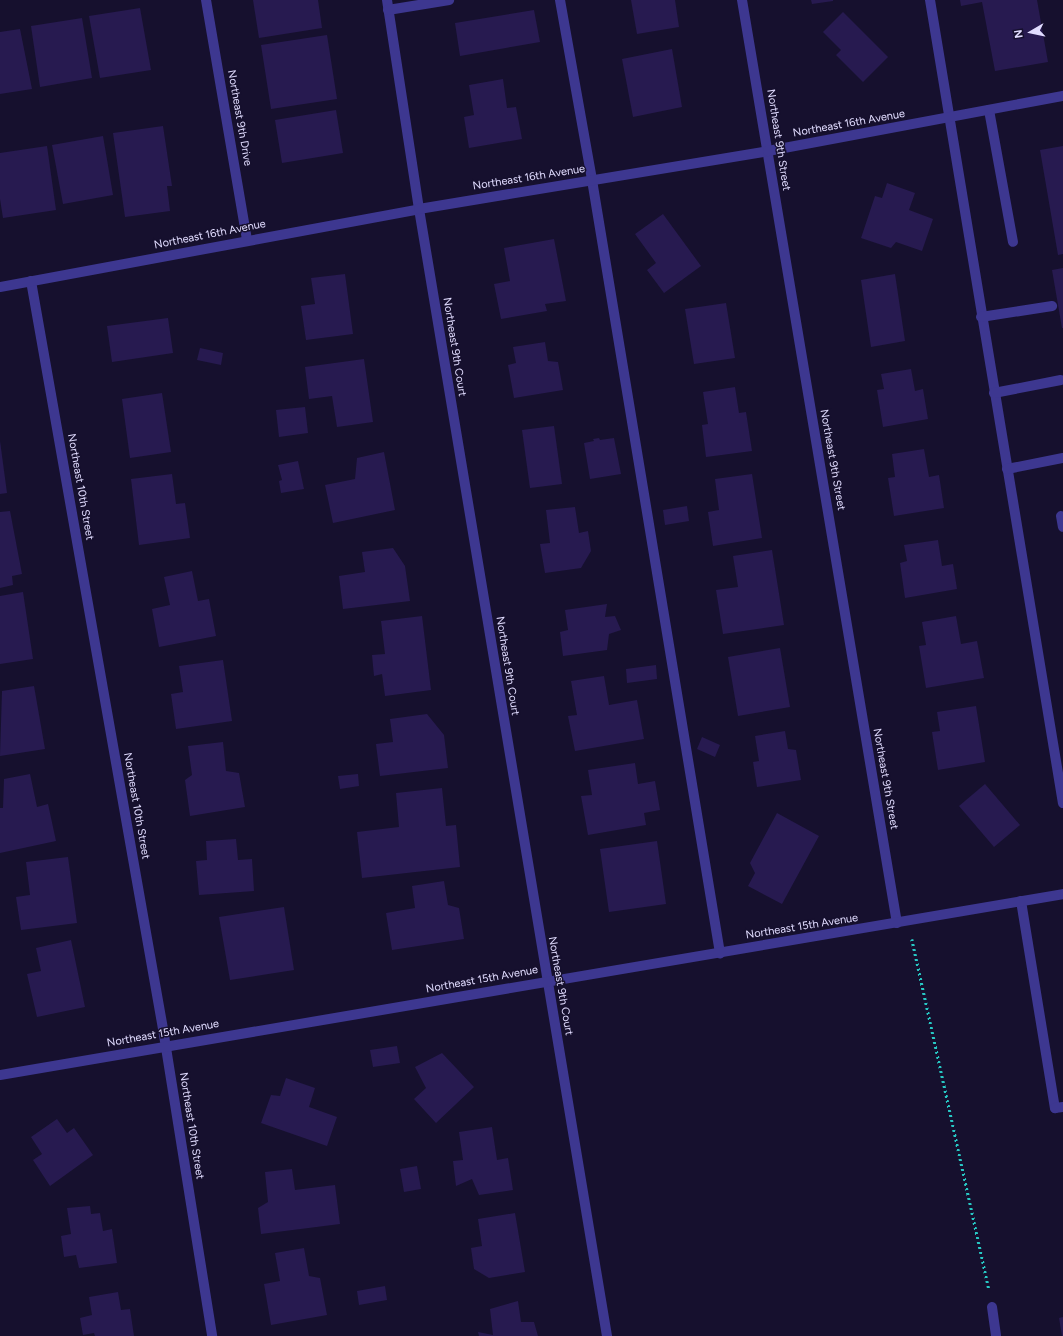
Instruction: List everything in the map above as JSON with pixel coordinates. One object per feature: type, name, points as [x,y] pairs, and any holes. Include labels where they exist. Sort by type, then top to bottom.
[{"type":"street","name":"Northeast 9th Drive","points":[[206,0],[247,240]]},
{"type":"street","points":[[388,5],[449,0]]},
{"type":"street","points":[[560,0],[592,180],[720,953]]},
{"type":"street","name":"Northeast 9th Street","points":[[742,0],[897,923]]},
{"type":"street","points":[[930,0],[981,317],[1063,803]]},
{"type":"street","name":"Northeast 9th Court","points":[[388,5],[418,209],[607,1336]]},
{"type":"street","name":"Northeast 16th Avenue","points":[[0,287],[418,209],[768,151],[1063,96]]},
{"type":"street","points":[[989,110],[1013,242]]},
{"type":"street","name":"Northeast 10th Street","points":[[31,281],[166,1046],[212,1336]]},
{"type":"street","points":[[981,317],[1052,306]]},
{"type":"street","points":[[994,393],[1061,380]]},
{"type":"street","points":[[1007,469],[1063,458]]},
{"type":"street","points":[[1061,516],[1063,527]]},
{"type":"street","name":"Northeast 15th Avenue","points":[[0,1075],[1063,894]]},
{"type":"street","points":[[1022,901],[1055,1108],[1063,1107]]},
{"type":"street","points":[[992,1307],[996,1336]]},
{"type":"path","points":[[908,921],[992,1307]]},
{"type":"building","points":[[253,0],[318,0],[322,28],[259,38]]},
{"type":"building","points":[[631,0],[675,0],[679,27],[637,34]]},
{"type":"building","points":[[811,0],[833,0],[833,1],[812,4]]},
{"type":"building","points":[[960,0],[1037,0],[1048,62],[995,71],[982,2],[961,6]]},
{"type":"building","points":[[140,8],[151,70],[100,78],[89,16]]},
{"type":"building","points":[[534,10],[540,42],[460,56],[455,23]]},
{"type":"building","points":[[843,12],[888,57],[863,82],[836,55],[841,50],[823,32]]},
{"type":"building","points":[[82,18],[92,78],[40,87],[31,26]]},
{"type":"building","points":[[20,29],[32,89],[0,94],[0,32]]},
{"type":"building","points":[[327,35],[337,99],[271,109],[261,45]]},
{"type":"building","points":[[672,49],[682,107],[633,117],[622,59]]},
{"type":"building","points":[[503,79],[507,108],[516,107],[522,139],[469,148],[464,117],[474,115],[469,85]]},
{"type":"building","points":[[336,110],[343,153],[282,163],[275,120]]},
{"type":"building","points":[[163,126],[172,186],[167,186],[170,211],[125,217],[113,133]]},
{"type":"building","points":[[103,136],[113,195],[63,204],[52,145]]},
{"type":"building","points":[[47,146],[56,210],[3,218],[0,199],[0,153]]},
{"type":"building","points":[[1063,146],[1063,254],[1058,255],[1040,150]]},
{"type":"building","points":[[887,183],[915,193],[909,210],[933,219],[922,251],[896,242],[891,248],[861,238],[875,196],[882,198]]},
{"type":"building","points":[[663,214],[701,266],[664,293],[647,270],[656,263],[635,234]]},
{"type":"building","points":[[554,239],[566,301],[545,304],[547,311],[501,319],[494,284],[510,281],[504,248]]},
{"type":"building","points":[[1063,268],[1063,328],[1062,328],[1052,270]]},
{"type":"building","points":[[345,274],[353,334],[306,340],[301,306],[315,304],[311,278]]},
{"type":"building","points":[[895,274],[905,341],[871,347],[861,280]]},
{"type":"building","points":[[726,303],[735,358],[694,364],[685,309]]},
{"type":"building","points":[[168,318],[173,353],[112,362],[107,326]]},
{"type":"building","points":[[545,342],[548,361],[558,362],[563,390],[514,398],[508,365],[516,363],[513,347]]},
{"type":"building","points":[[200,348],[223,353],[221,365],[197,360]]},
{"type":"building","points":[[364,359],[373,422],[337,427],[332,396],[309,399],[305,367]]},
{"type":"building","points":[[911,369],[915,391],[923,389],[928,419],[883,427],[877,390],[884,389],[881,374]]},
{"type":"building","points":[[735,387],[739,413],[746,412],[752,451],[706,457],[702,425],[708,424],[703,392]]},
{"type":"building","points":[[162,393],[171,452],[130,458],[122,399]]},
{"type":"building","points":[[305,407],[308,433],[279,437],[276,410]]},
{"type":"building","points":[[554,426],[562,484],[530,488],[522,430]]},
{"type":"building","points":[[599,438],[600,440],[614,438],[621,474],[590,479],[584,443],[594,441],[593,439]]},
{"type":"building","points":[[0,441],[7,493],[0,494]]},
{"type":"building","points":[[924,449],[929,477],[939,475],[944,508],[894,516],[888,478],[895,477],[892,454]]},
{"type":"building","points":[[384,452],[395,510],[333,523],[325,485],[355,479],[357,458]]},
{"type":"building","points":[[298,461],[304,489],[281,493],[279,481],[282,480],[278,465]]},
{"type":"building","points":[[172,474],[176,504],[185,503],[190,538],[139,545],[131,479]]},
{"type":"building","points":[[752,474],[762,538],[713,546],[708,512],[719,510],[715,479]]},
{"type":"building","points":[[687,506],[689,521],[665,525],[663,510]]},
{"type":"building","points":[[575,507],[579,533],[588,531],[591,551],[581,568],[545,573],[540,544],[550,543],[546,510]]},
{"type":"building","points":[[10,511],[22,574],[12,576],[13,585],[0,588],[0,512]]},
{"type":"building","points":[[938,540],[942,566],[953,564],[957,589],[905,598],[900,563],[907,561],[904,545]]},
{"type":"building","points":[[393,548],[405,566],[410,601],[343,609],[339,576],[365,572],[362,552]]},
{"type":"building","points":[[772,550],[784,625],[723,634],[716,590],[738,587],[733,556]]},
{"type":"building","points":[[192,571],[198,601],[209,599],[216,636],[159,647],[152,609],[170,605],[164,577]]},
{"type":"building","points":[[23,592],[33,659],[0,664],[0,596]]},
{"type":"building","points":[[607,604],[605,617],[615,616],[621,630],[609,634],[607,650],[563,656],[560,632],[568,630],[565,610]]},
{"type":"building","points":[[422,616],[431,690],[385,696],[382,674],[374,676],[372,655],[385,654],[381,621]]},
{"type":"building","points":[[956,616],[961,644],[977,641],[984,678],[926,688],[919,646],[926,645],[922,622]]},
{"type":"building","points":[[780,648],[790,707],[738,716],[728,657]]},
{"type":"building","points":[[223,660],[232,721],[176,729],[171,694],[183,692],[179,666]]},
{"type":"building","points":[[656,665],[657,679],[627,683],[626,669]]},
{"type":"building","points":[[604,676],[609,705],[637,700],[644,739],[575,751],[568,716],[577,715],[571,681]]},
{"type":"building","points":[[34,686],[45,749],[0,756],[2,691]]},
{"type":"building","points":[[976,706],[985,762],[938,770],[932,732],[940,731],[937,712]]},
{"type":"building","points":[[427,714],[444,735],[448,768],[380,776],[376,744],[393,742],[390,719]]},
{"type":"building","points":[[785,731],[788,749],[796,750],[801,780],[757,787],[753,762],[759,761],[755,736]]},
{"type":"building","points":[[702,737],[720,745],[715,757],[697,749]]},
{"type":"building","points":[[223,742],[226,771],[239,773],[245,807],[190,816],[185,780],[192,775],[188,746]]},
{"type":"building","points":[[635,763],[638,784],[655,781],[660,810],[644,813],[646,825],[588,835],[581,796],[592,795],[588,770]]},
{"type":"building","points":[[30,774],[37,807],[48,804],[56,841],[0,853],[0,808],[3,808],[4,779]]},
{"type":"building","points":[[358,774],[359,786],[340,789],[338,776]]},
{"type":"building","points":[[985,784],[1020,825],[994,847],[959,806]]},
{"type":"building","points":[[442,788],[446,826],[456,825],[460,867],[362,878],[357,832],[399,827],[396,793]]},
{"type":"building","points":[[777,813],[819,836],[782,904],[748,886],[755,873],[750,863]]},
{"type":"building","points":[[236,839],[238,860],[252,859],[254,891],[199,895],[196,861],[207,860],[206,841]]},
{"type":"building","points":[[657,841],[666,904],[609,912],[600,849]]},
{"type":"building","points":[[68,857],[77,923],[21,930],[16,897],[30,895],[26,862]]},
{"type":"building","points":[[444,881],[448,905],[459,908],[464,939],[392,950],[386,913],[415,908],[412,886]]},
{"type":"building","points":[[284,907],[294,970],[230,980],[219,917]]},
{"type":"building","points":[[71,940],[85,1007],[37,1017],[27,974],[41,971],[36,948]]},
{"type":"building","points":[[397,1046],[400,1063],[373,1067],[370,1050]]},
{"type":"building","points":[[442,1053],[474,1087],[436,1123],[414,1099],[426,1088],[415,1067]]},
{"type":"building","points":[[286,1078],[315,1088],[309,1107],[337,1117],[327,1146],[261,1123],[271,1095],[280,1096]]},
{"type":"building","points":[[57,1119],[67,1133],[74,1128],[93,1155],[50,1186],[33,1160],[42,1154],[31,1137]]},
{"type":"building","points":[[492,1127],[497,1160],[508,1158],[513,1190],[479,1195],[472,1179],[456,1186],[453,1161],[463,1160],[459,1132]]},
{"type":"building","points":[[417,1166],[421,1189],[404,1192],[400,1169]]},
{"type":"building","points":[[292,1169],[295,1190],[335,1185],[340,1224],[261,1234],[258,1208],[268,1202],[265,1172]]},
{"type":"building","points":[[90,1206],[91,1214],[100,1213],[103,1231],[112,1229],[117,1263],[79,1268],[76,1255],[64,1257],[61,1236],[71,1234],[67,1208]]},
{"type":"building","points":[[515,1213],[525,1272],[489,1278],[474,1269],[471,1248],[482,1246],[478,1219]]},
{"type":"building","points":[[304,1248],[309,1276],[320,1278],[327,1315],[271,1325],[264,1284],[280,1281],[275,1253]]},
{"type":"building","points":[[385,1286],[387,1300],[359,1305],[357,1291]]},
{"type":"building","points":[[118,1292],[121,1310],[130,1309],[134,1336],[95,1336],[94,1333],[83,1335],[80,1318],[92,1315],[89,1297]]},
{"type":"building","points":[[518,1301],[521,1322],[534,1322],[538,1336],[479,1336],[478,1332],[493,1335],[490,1309]]},
{"type":"building","points":[[1063,1317],[1063,1336],[1062,1336],[1059,1318]]}]
